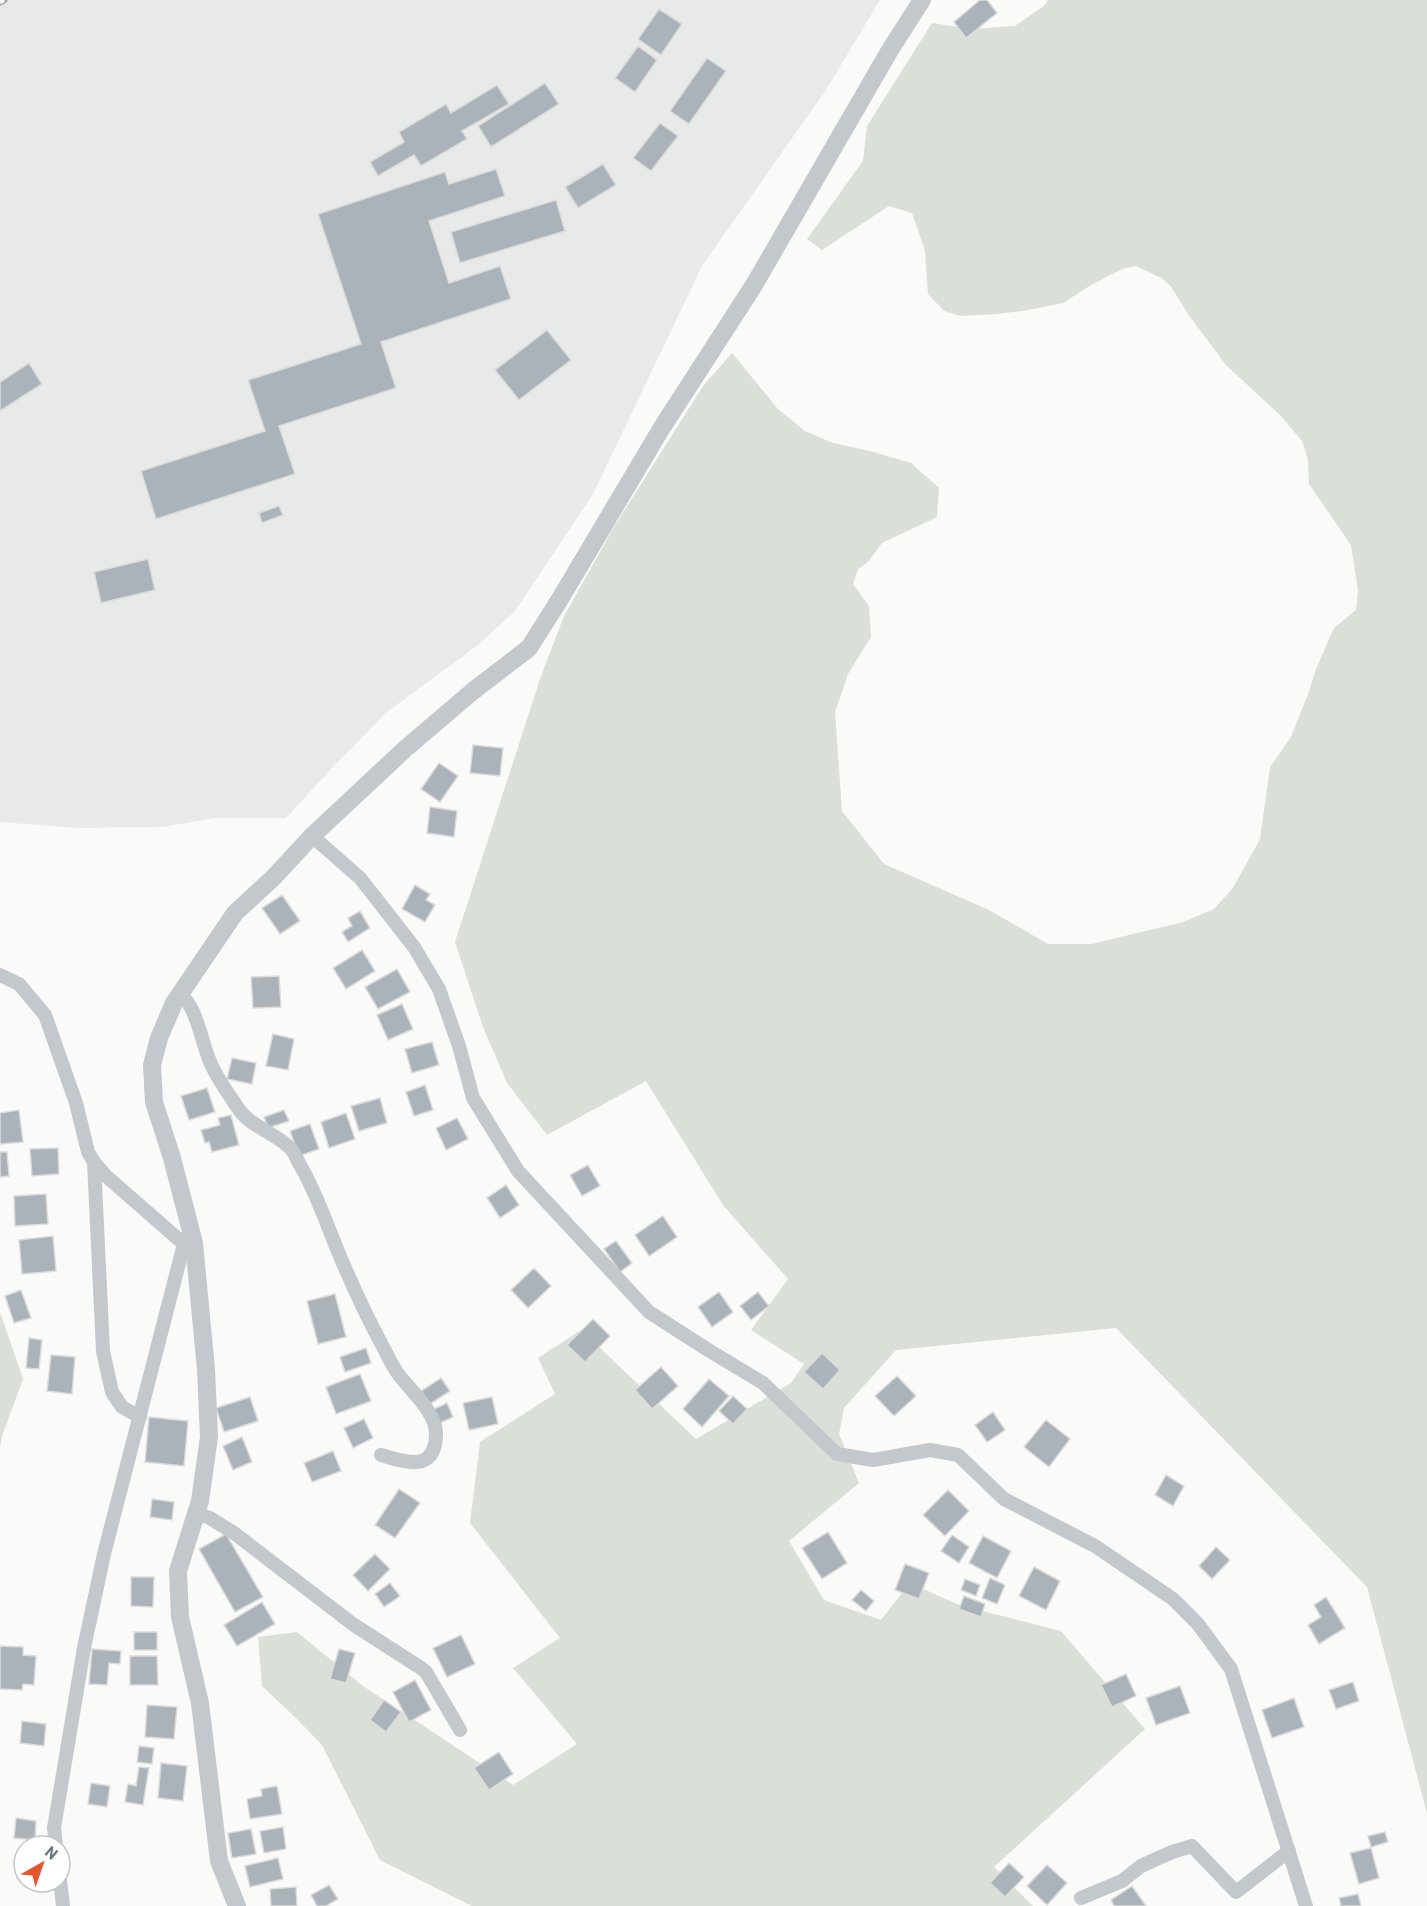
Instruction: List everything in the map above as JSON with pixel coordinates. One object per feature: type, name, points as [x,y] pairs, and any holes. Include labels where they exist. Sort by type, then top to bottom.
[{"type":"street","points":[[237,1906],[219,1861],[200,1702],[180,1617],[178,1572],[200,1501],[209,1437],[206,1369],[189,1243],[172,1158],[154,1102],[152,1065],[159,1038],[174,1003],[235,913],[405,748],[529,648],[661,429],[754,285],[890,50],[922,0]]},
{"type":"street","points":[[312,836],[360,878],[419,956],[439,989],[459,1046],[473,1098],[518,1171],[649,1312],[763,1383],[837,1454],[873,1460],[930,1450],[958,1455],[1004,1499],[1095,1546],[1173,1599],[1198,1624],[1231,1669],[1306,1906]]},
{"type":"street","points":[[0,975],[19,984],[45,1015],[76,1103],[88,1152],[94,1162],[106,1176],[189,1243]]},
{"type":"street","points":[[180,994],[185,998],[190,1009],[211,1065],[242,1113],[291,1149],[302,1167],[327,1221],[341,1260],[398,1375],[420,1398],[430,1413],[437,1434],[433,1450],[428,1458],[418,1463],[404,1462],[381,1455]]},
{"type":"street","points":[[94,1162],[103,1351],[112,1392],[122,1407],[141,1417]]},
{"type":"street","points":[[55,1834],[84,1648],[107,1541],[189,1243]]},
{"type":"street","points":[[196,1513],[210,1518],[234,1533],[354,1625],[426,1672],[460,1730]]},
{"type":"street","points":[[1081,1898],[1122,1881],[1141,1866],[1192,1846],[1236,1892],[1290,1851]]},
{"type":"shaded area","points":[[0,0],[880,0],[826,90],[702,266],[593,494],[515,611],[478,645],[387,712],[286,818],[215,818],[163,827],[79,828],[0,822]]},
{"type":"shaded area","points":[[1048,0],[1427,0],[1427,1813],[1367,1587],[1116,1328],[896,1350],[844,1408],[839,1434],[859,1483],[789,1541],[824,1600],[881,1620],[910,1583],[959,1605],[1061,1631],[1145,1729],[994,1867],[1033,1906],[472,1906],[380,1860],[322,1745],[262,1686],[258,1637],[297,1632],[363,1686],[513,1785],[577,1744],[513,1668],[560,1638],[470,1523],[480,1442],[555,1394],[538,1358],[581,1330],[696,1439],[791,1383],[804,1364],[751,1330],[788,1279],[723,1205],[646,1081],[547,1135],[507,1083],[483,1027],[455,942],[540,679],[564,616],[614,527],[703,386],[732,353],[778,409],[805,431],[833,443],[911,463],[939,488],[937,517],[882,543],[868,562],[858,569],[853,584],[869,606],[871,637],[848,674],[835,712],[842,811],[884,864],[989,910],[1048,944],[1092,944],[1183,922],[1214,909],[1233,888],[1260,839],[1270,767],[1291,737],[1334,628],[1356,610],[1358,590],[1351,545],[1309,484],[1308,460],[1302,441],[1281,416],[1226,365],[1188,314],[1170,285],[1161,278],[1136,266],[1122,269],[1063,303],[1023,311],[961,316],[944,311],[928,294],[925,251],[912,213],[889,206],[822,250],[807,239],[863,161],[867,126],[932,23],[970,29],[1015,26],[1044,6]]},
{"type":"shaded area","points":[[0,1312],[23,1379],[2,1436],[0,1448]]},
{"type":"building","points":[[980,0],[987,0],[997,13],[966,38],[954,22]]},
{"type":"building","points":[[659,9],[682,24],[661,55],[638,39]]},
{"type":"building","points":[[638,46],[657,60],[635,92],[615,78]]},
{"type":"building","points":[[707,58],[726,71],[689,124],[670,111]]},
{"type":"building","points":[[545,83],[559,104],[491,147],[478,126]]},
{"type":"building","points":[[497,85],[509,104],[462,131],[467,139],[421,166],[414,155],[378,176],[370,162],[404,142],[399,132],[446,104],[451,113]]},
{"type":"building","points":[[660,123],[678,136],[651,171],[633,158]]},
{"type":"building","points":[[603,164],[616,185],[578,208],[565,187]]},
{"type":"building","points":[[496,169],[505,196],[429,221],[449,283],[500,266],[511,299],[381,342],[396,388],[279,426],[295,474],[156,519],[141,471],[265,431],[248,380],[361,344],[318,214],[445,172],[449,184]]},
{"type":"building","points":[[556,200],[565,231],[460,263],[451,232]]},
{"type":"building","points":[[547,330],[571,360],[519,400],[495,370]]},
{"type":"building","points":[[29,363],[42,384],[0,411],[0,382]]},
{"type":"building","points":[[279,506],[283,515],[262,523],[259,513]]},
{"type":"building","points":[[148,559],[155,590],[101,603],[94,572]]},
{"type":"building","points":[[473,745],[503,748],[500,776],[470,773]]},
{"type":"building","points":[[439,763],[458,776],[440,802],[421,789]]},
{"type":"building","points":[[430,807],[457,811],[454,837],[427,833]]},
{"type":"building","points":[[415,885],[430,894],[426,900],[435,905],[425,922],[402,909]]},
{"type":"building","points":[[282,895],[300,921],[280,934],[262,908]]},
{"type":"building","points":[[360,911],[370,928],[348,942],[342,932],[352,926],[348,918]]},
{"type":"building","points":[[362,950],[375,971],[346,989],[333,968]]},
{"type":"building","points":[[397,969],[410,992],[378,1009],[365,987]]},
{"type":"building","points":[[279,976],[281,1007],[253,1008],[251,977]]},
{"type":"building","points":[[402,1004],[413,1029],[388,1040],[377,1015]]},
{"type":"building","points":[[273,1034],[294,1039],[288,1070],[266,1066]]},
{"type":"building","points":[[432,1042],[439,1065],[412,1073],[405,1049]]},
{"type":"building","points":[[232,1058],[256,1063],[252,1084],[227,1079]]},
{"type":"building","points":[[425,1085],[433,1110],[414,1116],[406,1092]]},
{"type":"building","points":[[207,1088],[215,1112],[189,1120],[181,1096]]},
{"type":"building","points":[[380,1098],[387,1123],[359,1131],[351,1106]]},
{"type":"building","points":[[19,1110],[23,1142],[0,1144],[0,1113]]},
{"type":"building","points":[[284,1110],[289,1121],[268,1128],[264,1117]]},
{"type":"building","points":[[346,1113],[355,1139],[329,1148],[321,1122]]},
{"type":"building","points":[[231,1115],[239,1145],[212,1152],[209,1142],[205,1143],[201,1130],[220,1125],[218,1118]]},
{"type":"building","points":[[457,1118],[468,1139],[446,1150],[436,1128]]},
{"type":"building","points":[[310,1124],[319,1149],[299,1156],[290,1131]]},
{"type":"building","points":[[58,1148],[59,1174],[32,1176],[30,1149]]},
{"type":"building","points":[[0,1152],[7,1152],[9,1176],[0,1177]]},
{"type":"building","points":[[588,1165],[600,1186],[582,1196],[570,1175]]},
{"type":"building","points":[[506,1185],[519,1205],[500,1218],[487,1198]]},
{"type":"building","points":[[46,1194],[48,1224],[15,1226],[14,1196]]},
{"type":"building","points":[[663,1216],[677,1237],[649,1256],[635,1235]]},
{"type":"building","points":[[53,1236],[56,1271],[22,1274],[19,1240]]},
{"type":"building","points":[[616,1241],[632,1263],[620,1272],[604,1249]]},
{"type":"building","points":[[534,1268],[551,1286],[528,1308],[511,1290]]},
{"type":"building","points":[[21,1290],[31,1318],[14,1323],[5,1296]]},
{"type":"building","points":[[719,1292],[733,1312],[712,1327],[698,1307]]},
{"type":"building","points":[[758,1292],[769,1306],[751,1320],[740,1306]]},
{"type":"building","points":[[335,1294],[346,1337],[318,1344],[307,1301]]},
{"type":"building","points":[[593,1319],[610,1336],[585,1362],[567,1345]]},
{"type":"building","points":[[29,1338],[42,1340],[39,1369],[26,1368]]},
{"type":"building","points":[[366,1348],[371,1363],[345,1372],[340,1357]]},
{"type":"building","points":[[822,1353],[840,1370],[823,1389],[804,1372]]},
{"type":"building","points":[[51,1355],[75,1357],[72,1394],[47,1391]]},
{"type":"building","points":[[661,1367],[678,1386],[652,1409],[635,1390]]},
{"type":"building","points":[[360,1374],[371,1401],[336,1414],[326,1387]]},
{"type":"building","points":[[897,1376],[916,1396],[894,1416],[875,1396]]},
{"type":"building","points":[[441,1378],[450,1391],[430,1404],[421,1391]]},
{"type":"building","points":[[709,1379],[729,1396],[702,1427],[683,1409]]},
{"type":"building","points":[[733,1396],[747,1409],[733,1424],[719,1411]]},
{"type":"building","points":[[250,1397],[258,1421],[224,1432],[216,1408]]},
{"type":"building","points":[[492,1397],[498,1424],[469,1430],[463,1403]]},
{"type":"building","points":[[447,1403],[453,1417],[440,1423],[434,1409]]},
{"type":"building","points":[[993,1412],[1005,1430],[987,1442],[975,1425]]},
{"type":"building","points":[[149,1417],[188,1421],[184,1466],[145,1462]]},
{"type":"building","points":[[364,1419],[373,1438],[353,1448],[344,1428]]},
{"type":"building","points":[[1046,1420],[1070,1439],[1049,1467],[1024,1447]]},
{"type":"building","points":[[242,1437],[252,1462],[233,1470],[223,1446]]},
{"type":"building","points":[[333,1451],[341,1471],[312,1482],[304,1463]]},
{"type":"building","points":[[1166,1475],[1184,1486],[1173,1506],[1155,1495]]},
{"type":"building","points":[[399,1489],[420,1503],[395,1538],[375,1525]]},
{"type":"building","points":[[948,1490],[969,1511],[945,1536],[923,1515]]},
{"type":"building","points":[[152,1499],[174,1502],[172,1520],[150,1517]]},
{"type":"building","points":[[828,1532],[847,1563],[822,1579],[802,1548]]},
{"type":"building","points":[[226,1534],[263,1597],[235,1612],[199,1549]]},
{"type":"building","points":[[952,1535],[969,1547],[959,1563],[941,1551]]},
{"type":"building","points":[[983,1536],[1011,1551],[997,1578],[969,1563]]},
{"type":"building","points":[[1216,1547],[1230,1560],[1212,1579],[1199,1566]]},
{"type":"building","points":[[375,1554],[390,1569],[368,1591],[353,1575]]},
{"type":"building","points":[[905,1564],[929,1573],[919,1599],[895,1590]]},
{"type":"building","points":[[1034,1567],[1060,1581],[1046,1610],[1019,1596]]},
{"type":"building","points":[[131,1577],[154,1577],[153,1607],[131,1606]]},
{"type":"building","points":[[990,1578],[1005,1585],[997,1604],[982,1598]]},
{"type":"building","points":[[965,1579],[980,1585],[976,1596],[961,1590]]},
{"type":"building","points":[[390,1583],[400,1596],[384,1607],[375,1594]]},
{"type":"building","points":[[861,1590],[874,1601],[866,1611],[852,1600]]},
{"type":"building","points":[[964,1596],[985,1604],[981,1617],[959,1609]]},
{"type":"building","points":[[1326,1597],[1345,1628],[1319,1644],[1308,1625],[1321,1617],[1314,1605]]},
{"type":"building","points":[[262,1602],[275,1624],[237,1646],[224,1625]]},
{"type":"building","points":[[134,1632],[157,1632],[157,1650],[134,1650]]},
{"type":"building","points":[[461,1635],[475,1664],[447,1677],[433,1648]]},
{"type":"building","points":[[0,1646],[23,1647],[23,1655],[36,1656],[34,1685],[23,1684],[22,1690],[0,1689]]},
{"type":"building","points":[[92,1649],[121,1651],[120,1664],[109,1663],[107,1685],[89,1684]]},
{"type":"building","points":[[339,1649],[355,1653],[346,1683],[330,1679]]},
{"type":"building","points":[[130,1656],[157,1656],[158,1685],[130,1685]]},
{"type":"building","points":[[1126,1674],[1136,1696],[1112,1707],[1101,1685]]},
{"type":"building","points":[[415,1680],[431,1710],[409,1722],[393,1692]]},
{"type":"building","points":[[1353,1682],[1359,1701],[1336,1709],[1329,1690]]},
{"type":"building","points":[[1180,1686],[1190,1713],[1156,1725],[1146,1698]]},
{"type":"building","points":[[1294,1698],[1304,1727],[1272,1738],[1262,1710]]},
{"type":"building","points":[[384,1700],[401,1712],[386,1732],[370,1720]]},
{"type":"building","points":[[147,1705],[177,1707],[174,1739],[145,1737]]},
{"type":"building","points":[[22,1721],[46,1724],[44,1746],[20,1743]]},
{"type":"building","points":[[139,1746],[154,1748],[152,1764],[137,1762]]},
{"type":"building","points":[[499,1752],[513,1774],[489,1790],[474,1768]]},
{"type":"building","points":[[161,1763],[187,1766],[183,1801],[158,1798]]},
{"type":"building","points":[[139,1767],[149,1768],[143,1805],[125,1802],[128,1784],[136,1786]]},
{"type":"building","points":[[91,1783],[110,1786],[107,1807],[88,1804]]},
{"type":"building","points":[[277,1786],[282,1814],[250,1819],[247,1799],[262,1796],[261,1789]]},
{"type":"building","points":[[16,1818],[36,1821],[35,1834],[14,1834]]},
{"type":"building","points":[[283,1827],[286,1849],[264,1853],[260,1831]]},
{"type":"building","points":[[251,1829],[256,1854],[232,1858],[228,1833]]},
{"type":"building","points":[[1385,1832],[1388,1842],[1371,1847],[1368,1836]]},
{"type":"building","points":[[1371,1848],[1379,1878],[1359,1884],[1350,1853]]},
{"type":"building","points":[[278,1858],[283,1879],[250,1887],[245,1866]]},
{"type":"building","points":[[1009,1863],[1024,1877],[1005,1897],[990,1883]]},
{"type":"building","points":[[1047,1865],[1067,1883],[1047,1905],[1027,1886]]},
{"type":"building","points":[[329,1885],[338,1899],[326,1906],[317,1906],[311,1895]]},
{"type":"building","points":[[1132,1886],[1146,1906],[1114,1906],[1111,1900]]},
{"type":"building","points":[[296,1887],[297,1906],[271,1906],[270,1889]]},
{"type":"building","points":[[1358,1894],[1361,1906],[1341,1906],[1339,1898]]},
{"type":"railway","points":[[0,2],[4,0]]}]
